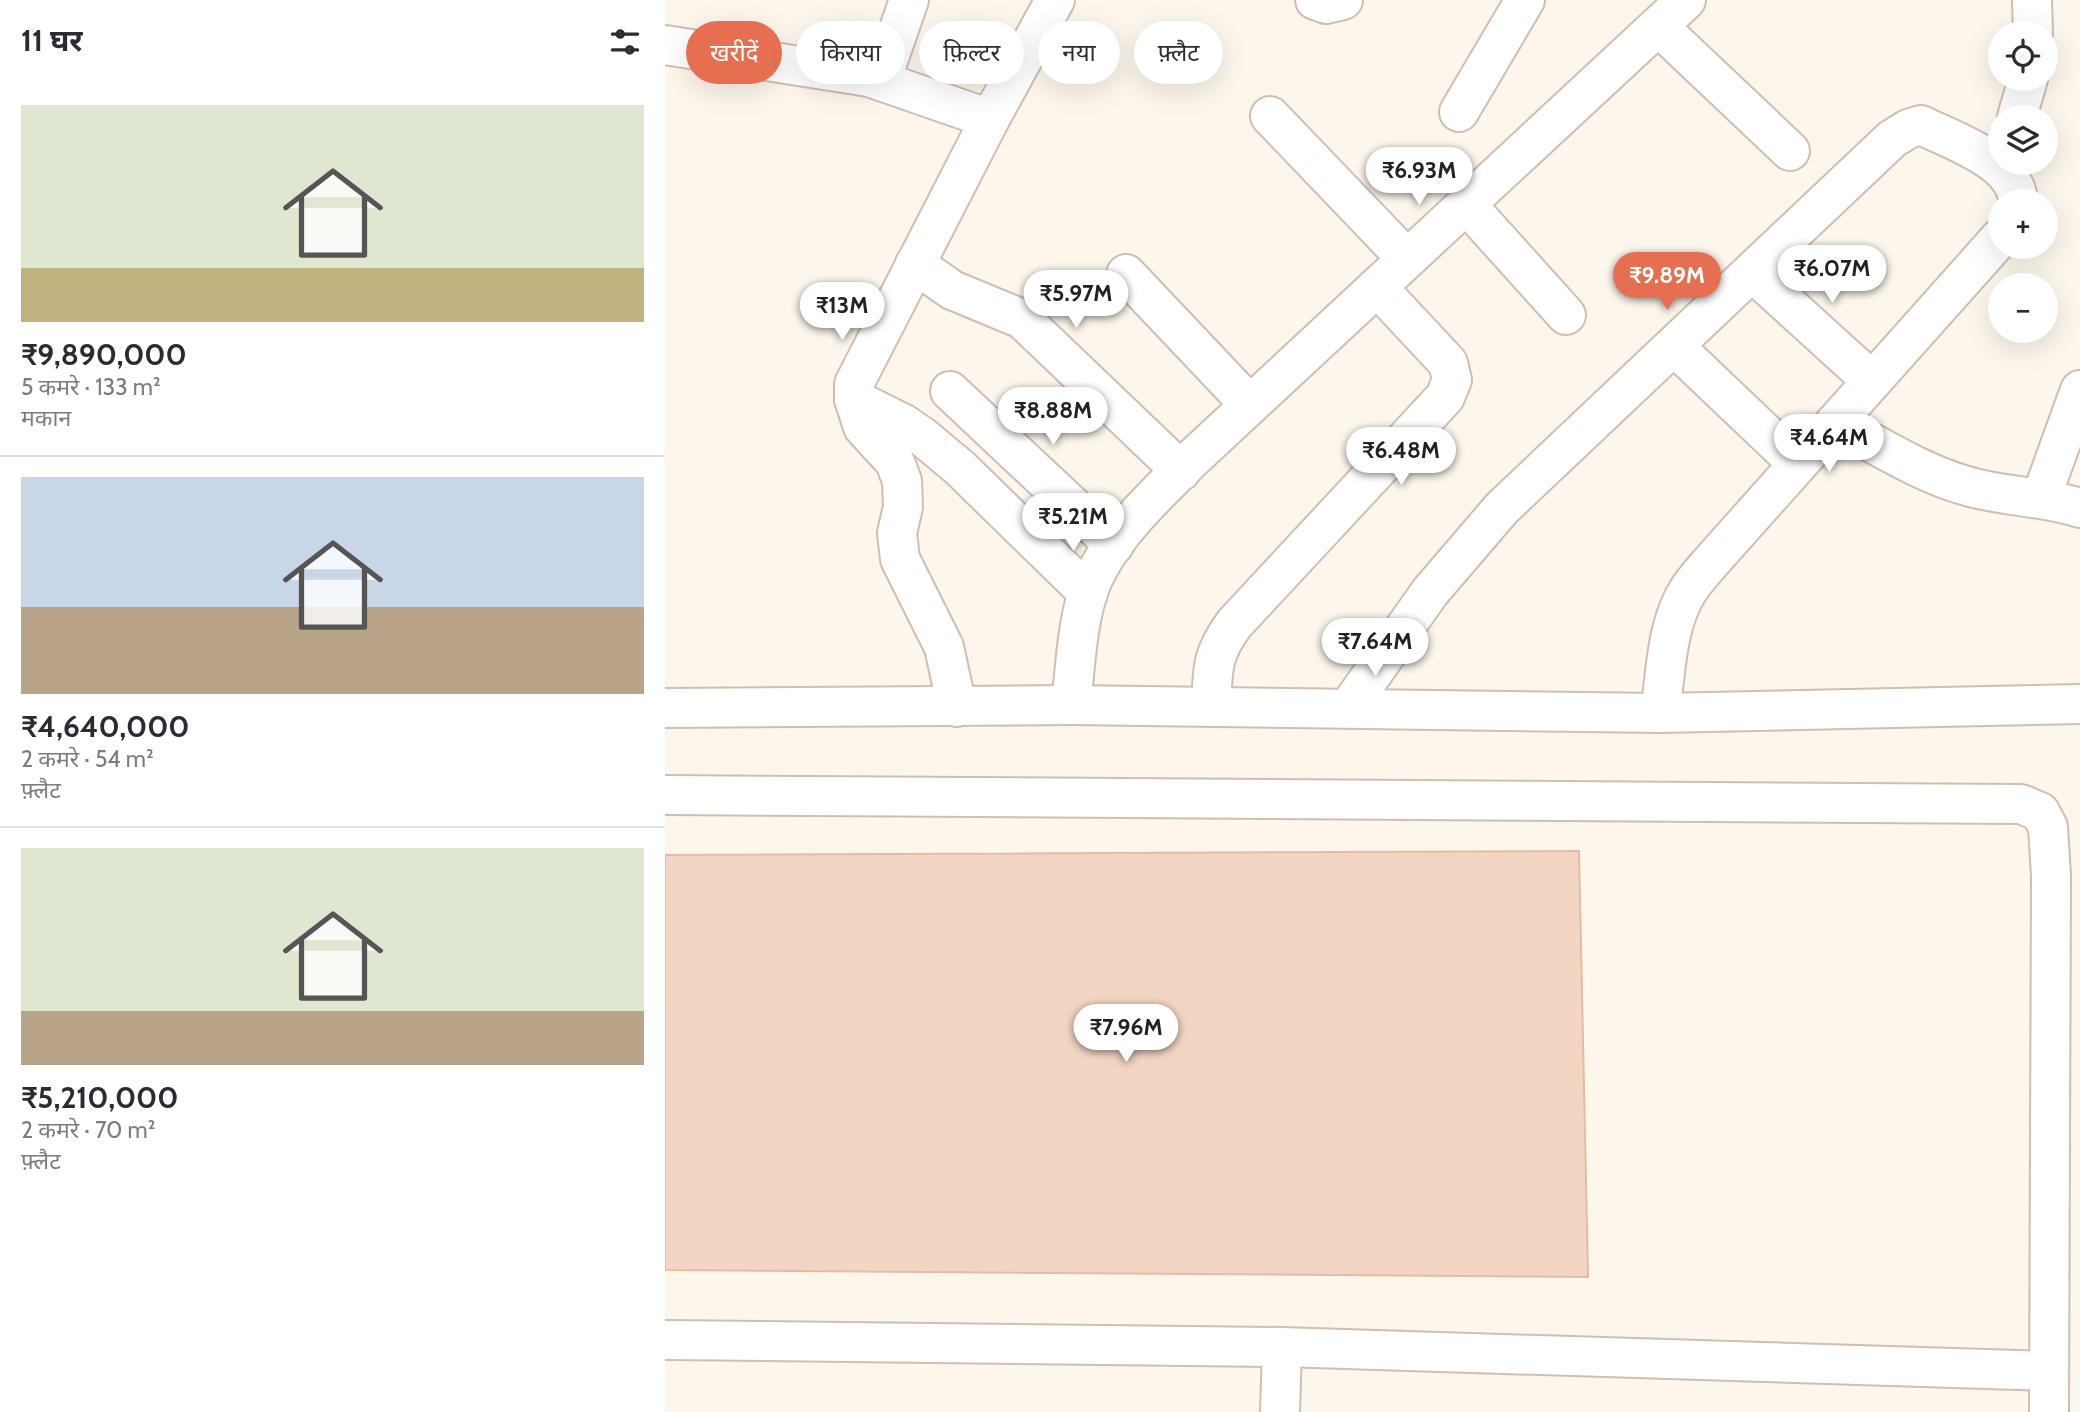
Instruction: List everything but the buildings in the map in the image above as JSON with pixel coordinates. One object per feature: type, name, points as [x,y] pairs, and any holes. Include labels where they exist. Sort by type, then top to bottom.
[{"type":"street","points":[[902,21],[909,0]]},
{"type":"street","points":[[957,707],[944,647],[900,559],[897,533],[904,507],[902,481],[895,462],[863,427],[854,384],[990,118],[1055,0]]},
{"type":"street","points":[[1315,0],[1326,4],[1343,0]]},
{"type":"street","points":[[1459,112],[1525,0]]},
{"type":"street","points":[[1070,705],[1088,593],[1098,569],[1125,529],[1250,405],[1686,0]]},
{"type":"street","points":[[2032,0],[2033,21]]},
{"type":"street","points":[[1658,26],[1790,151]]},
{"type":"street","points":[[665,45],[796,66]]},
{"type":"street","points":[[890,84],[990,118]]},
{"type":"street","points":[[1270,116],[1407,259]]},
{"type":"street","points":[[1349,707],[1430,592],[1503,508],[1892,139],[1921,125],[1988,149]]},
{"type":"street","points":[[1467,204],[1566,315]]},
{"type":"street","points":[[1660,713],[1670,640],[1678,611],[1688,590],[1988,251]]},
{"type":"street","points":[[915,264],[952,290],[1022,319],[1181,471]]},
{"type":"street","points":[[1752,272],[1872,381]]},
{"type":"street","points":[[1126,274],[1250,405]]},
{"type":"street","points":[[1211,706],[1213,668],[1218,646],[1234,624],[1445,397],[1452,380],[1448,363],[1377,287]]},
{"type":"street","points":[[1674,346],[1798,464]]},
{"type":"street","points":[[2041,498],[2080,390]]},
{"type":"street","points":[[950,391],[1114,545]]},
{"type":"street","points":[[855,399],[904,424],[960,468],[1088,593]]},
{"type":"street","points":[[1835,423],[1934,475],[1970,487],[2041,498],[2080,508]]},
{"type":"street","points":[[665,708],[1070,705],[1660,713],[2080,704]]},
{"type":"street","points":[[665,794],[2021,804],[2040,812],[2049,827],[2051,876],[2049,1412]]},
{"type":"street","points":[[665,1340],[1282,1348],[2049,1371]]},
{"type":"street","points":[[1280,1412],[1282,1348]]}]
